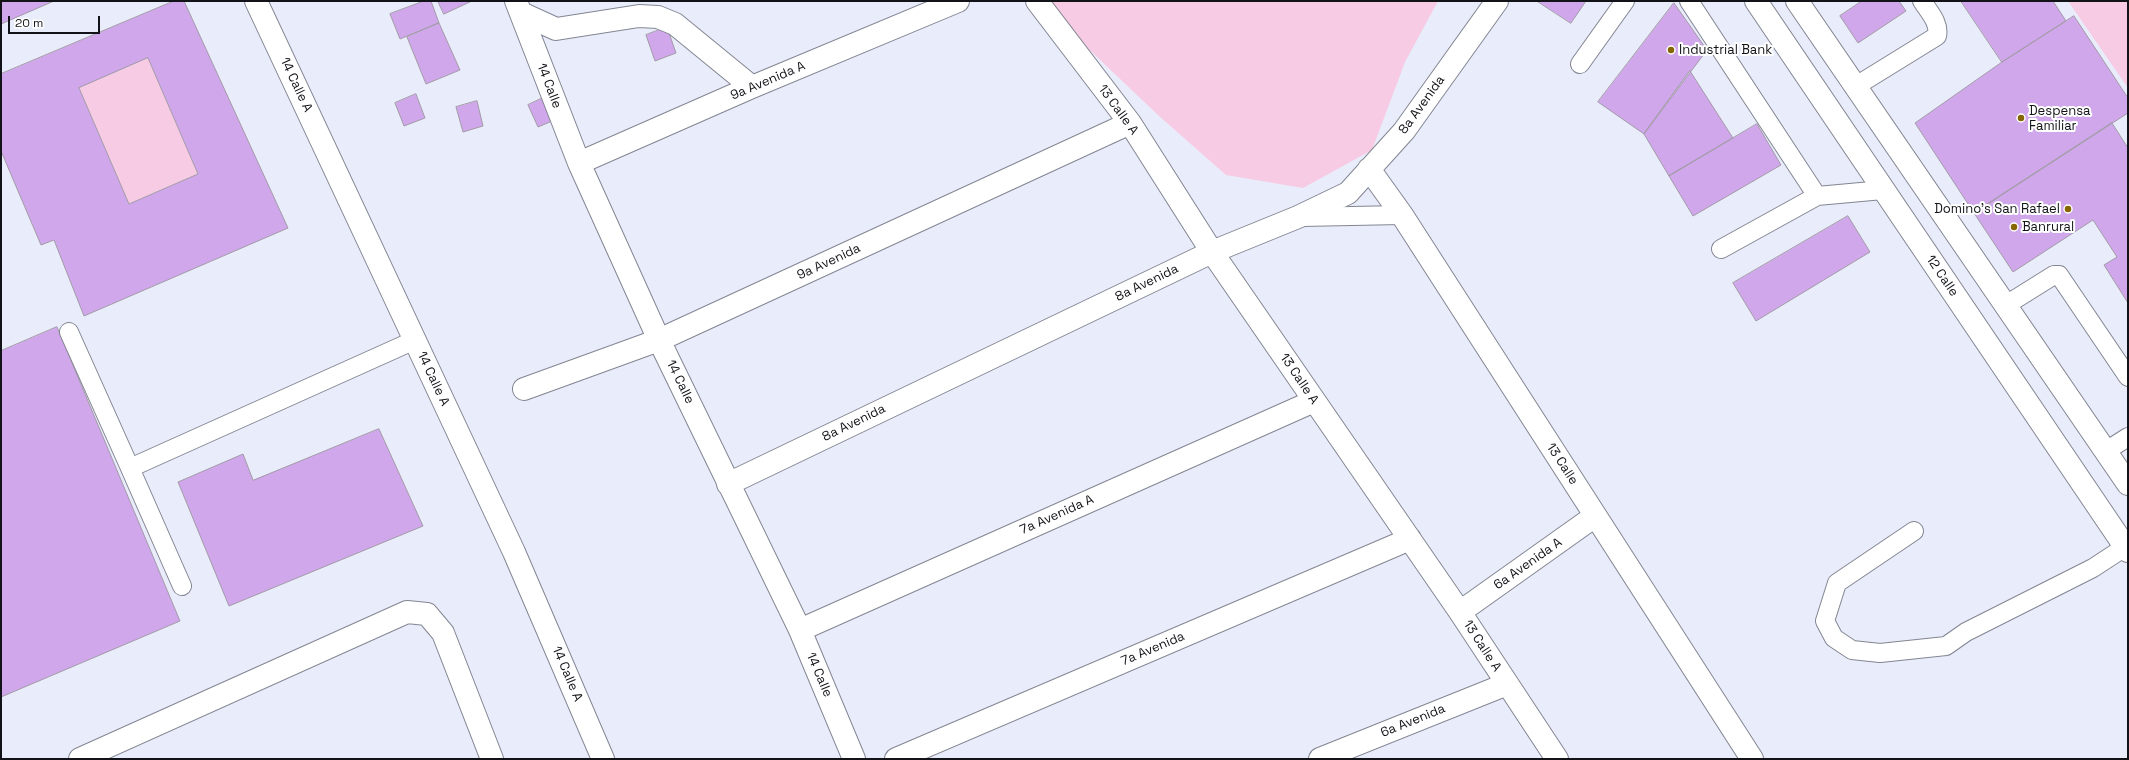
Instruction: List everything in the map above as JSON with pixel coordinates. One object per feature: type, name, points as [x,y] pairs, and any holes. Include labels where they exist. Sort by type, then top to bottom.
[{"type":"street","name":"14 Calle A","points":[[256,1],[514,552],[603,759]]},
{"type":"street","name":"9a Avenida A","points":[[579,163],[752,87],[958,1]]},
{"type":"street","name":"13 Calle A","points":[[1037,1],[1130,123],[1212,252],[1460,612],[1557,759]]},
{"type":"street","name":"8a Avenida","points":[[728,484],[1212,252],[1298,217],[1348,193],[1404,131],[1497,1]]},
{"type":"street","name":"12 Calle","points":[[1756,1],[2127,549]]},
{"type":"street","points":[[1797,1],[2128,484]]},
{"type":"street","points":[[519,7],[556,29],[639,16],[658,17],[675,24],[752,87]]},
{"type":"street","name":"14 Calle","points":[[519,7],[579,163],[659,340],[800,630],[854,759]]},
{"type":"street","name":"9a Avenida","points":[[524,389],[659,340],[1130,123]]},
{"type":"street","name":"13 Calle","points":[[1369,169],[1402,215],[1752,759]]},
{"type":"street","name":"7a Avenida A","points":[[800,630],[1314,401]]},
{"type":"street","name":"6a Avenida A","points":[[1460,612],[1595,516]]},
{"type":"street","name":"7a Avenida","points":[[896,759],[1410,539]]},
{"type":"street","points":[[80,759],[407,612],[427,614],[443,633],[492,759]]},
{"type":"street","name":"6a Avenida","points":[[1320,759],[1507,684]]},
{"type":"lane","points":[[1580,64],[1625,1]]},
{"type":"lane","points":[[1689,1],[1817,196]]},
{"type":"lane","points":[[1856,86],[1937,36],[1939,29],[1937,23],[1922,1]]},
{"type":"lane","points":[[1721,249],[1817,196],[1883,190]]},
{"type":"lane","points":[[1298,217],[1402,215]]},
{"type":"lane","points":[[2006,305],[2054,274],[2059,275],[2128,377]]},
{"type":"lane","points":[[69,332],[182,586]]},
{"type":"lane","points":[[130,468],[415,340]]},
{"type":"lane","points":[[2106,451],[2128,437]]},
{"type":"lane","points":[[1914,531],[1836,583],[1825,621],[1834,638],[1852,650],[1880,653],[1946,646],[1966,632],[2093,568],[2127,549]]},
{"type":"shaded area","points":[[1038,1],[1438,1],[1405,62],[1372,150],[1303,188],[1226,175],[1159,116]]},
{"type":"shaded area","points":[[2068,1],[2128,1],[2128,88]]},
{"type":"shaded area","points":[[148,58],[198,174],[129,204],[79,88]]},
{"type":"building","points":[[1,1],[54,1],[1,24]]},
{"type":"building","points":[[174,1],[184,1],[288,228],[84,316],[54,240],[41,245],[1,151],[1,74]],"holes":[[[148,58],[198,174],[129,204],[79,88]]]},
{"type":"building","points":[[424,1],[431,1],[439,23],[400,39],[390,14]]},
{"type":"building","points":[[438,1],[472,1],[444,14]]},
{"type":"building","points":[[1537,1],[1586,1],[1571,23]]},
{"type":"building","points":[[1862,1],[1899,1],[1906,11],[1858,43],[1840,16]]},
{"type":"building","points":[[1961,1],[2053,1],[2066,21],[2002,62]]},
{"type":"building","points":[[1674,3],[1707,50],[1644,134],[1598,102]]},
{"type":"building","name":"Despensa Familiar","points":[[2074,16],[2128,98],[2128,113],[1974,213],[1915,123],[2002,62]]},
{"type":"building","points":[[439,23],[460,70],[426,84],[407,37]]},
{"type":"building","points":[[667,27],[676,53],[655,61],[646,35]]},
{"type":"building","points":[[1690,71],[1733,138],[1669,176],[1644,134]]},
{"type":"building","points":[[416,94],[425,118],[404,126],[395,103]]},
{"type":"building","points":[[547,96],[557,119],[538,127],[528,105]]},
{"type":"building","points":[[477,101],[483,126],[463,132],[456,107]]},
{"type":"building","points":[[2112,123],[2128,148],[2128,303],[2104,265],[2117,257],[2093,220],[2013,272],[1974,213]]},
{"type":"building","points":[[1757,124],[1781,165],[1693,216],[1669,176]]},
{"type":"building","points":[[1848,216],[1870,252],[1756,321],[1733,283]]},
{"type":"building","points":[[57,327],[180,621],[1,697],[1,351]]},
{"type":"building","points":[[379,429],[423,526],[229,606],[178,482],[243,454],[253,480]]},
{"type":"place","name":"Industrial Bank","points":[[1671,50]]},
{"type":"place","name":"Despensa Familiar","points":[[2021,118]]},
{"type":"place","name":"Domino's San Rafael","points":[[2068,209]]},
{"type":"place","name":"Banrural","points":[[2014,227]]}]
